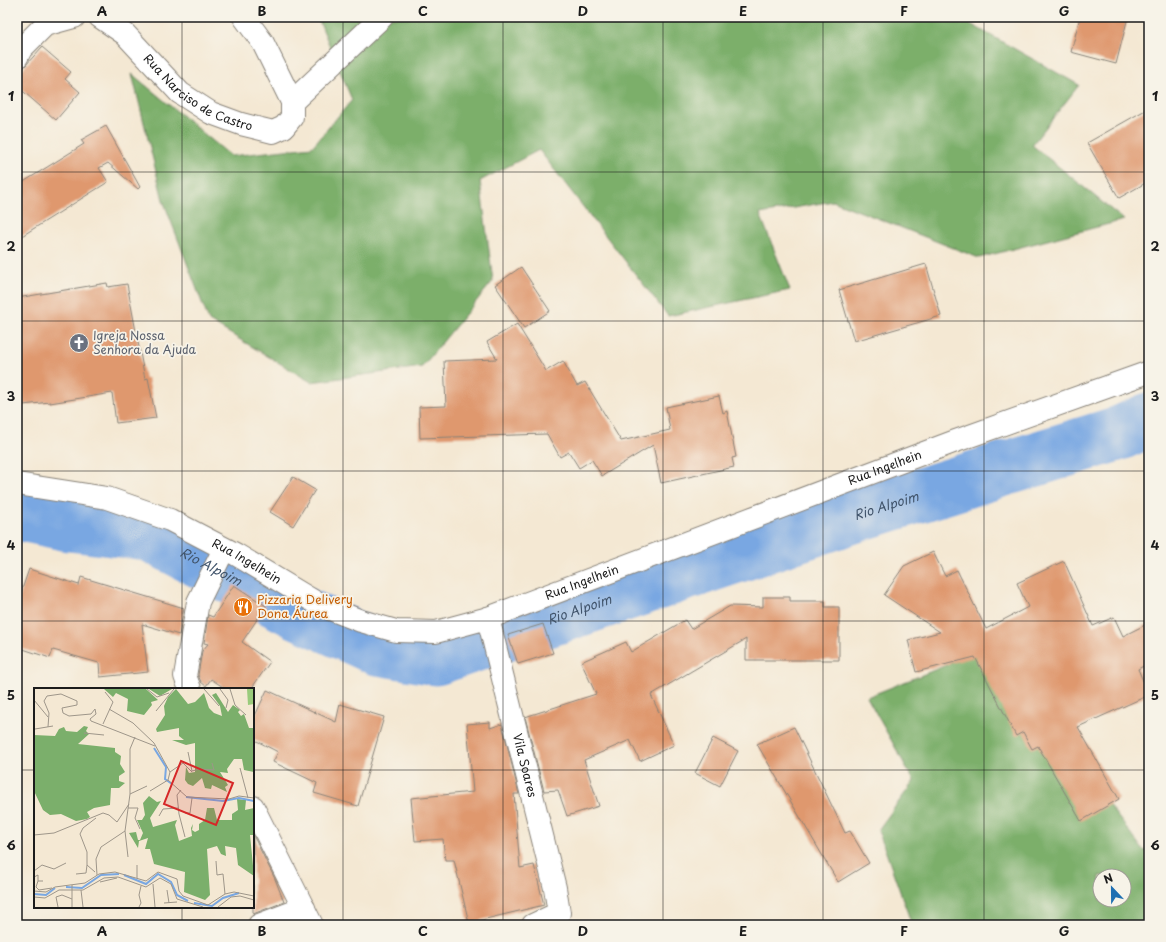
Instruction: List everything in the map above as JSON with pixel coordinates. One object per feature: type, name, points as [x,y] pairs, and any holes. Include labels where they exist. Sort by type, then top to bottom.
[{"type":"street","points":[[17,57],[21,48],[45,25],[74,17]]},
{"type":"street","name":"Rua Narciso de Castro","points":[[100,17],[125,34],[180,93],[211,113],[241,124],[273,132],[284,127],[292,117],[292,102]]},
{"type":"street","points":[[244,17],[263,43],[292,102],[382,17]]},
{"type":"street","name":"Rua Ingelhein","points":[[17,484],[108,498],[170,520],[286,583],[320,605],[361,621],[396,631],[436,632],[488,619],[953,442],[1149,372]]},
{"type":"street","points":[[190,688],[185,676],[198,602],[223,550]]},
{"type":"street","name":"Vila Soares","points":[[488,619],[555,888],[560,919],[533,925]]},
{"type":"street","points":[[254,809],[308,916],[259,925]]},
{"type":"green space","points":[[317,17],[958,17],[1079,85],[1032,145],[1124,220],[979,258],[833,201],[760,214],[790,290],[668,316],[539,150],[480,181],[493,281],[422,367],[311,382],[209,321],[163,200],[132,74],[231,156],[312,147],[352,100]]},
{"type":"green space","points":[[989,648],[1144,851],[1149,849],[1149,925],[912,925],[878,830],[914,781],[867,697]]},
{"type":"building","points":[[1080,17],[1128,17],[1116,64],[1071,52]]},
{"type":"building","points":[[42,47],[71,72],[65,79],[80,92],[56,120],[17,86],[17,75]]},
{"type":"building","points":[[1149,108],[1149,181],[1119,198],[1087,143]]},
{"type":"building","points":[[106,126],[140,187],[138,189],[108,163],[99,168],[108,182],[17,239],[17,186],[84,144],[81,140]]},
{"type":"building","points":[[926,264],[941,316],[854,341],[839,290]]},
{"type":"building","points":[[521,267],[550,311],[524,328],[495,285]]},
{"type":"building","points":[[107,283],[108,287],[127,284],[145,379],[148,378],[156,418],[116,423],[112,393],[50,403],[23,405],[17,351],[17,298]]},
{"type":"building","points":[[517,324],[546,371],[563,361],[577,386],[585,382],[621,441],[670,430],[666,407],[719,396],[723,413],[727,411],[736,457],[732,458],[734,467],[661,483],[653,445],[602,476],[592,460],[579,468],[569,452],[560,457],[547,434],[420,438],[419,407],[446,406],[444,361],[497,359],[487,342]]},
{"type":"building","points":[[293,477],[315,490],[293,526],[270,512]]},
{"type":"building","points":[[933,552],[945,576],[957,570],[986,629],[1028,607],[1017,583],[1064,561],[1093,626],[1114,617],[1123,636],[1149,623],[1149,663],[1138,669],[1149,695],[1078,727],[1119,799],[1081,821],[1038,746],[1032,749],[1023,732],[1016,736],[975,657],[916,672],[908,640],[940,632],[884,595],[904,566]]},
{"type":"building","points":[[29,569],[79,585],[81,577],[184,608],[179,635],[142,624],[148,672],[100,677],[99,663],[53,650],[50,658],[17,647],[17,604]]},
{"type":"building","points":[[234,585],[266,606],[242,642],[270,662],[252,688],[224,688],[211,679],[206,686],[201,682],[198,675],[202,651],[208,644],[204,643],[208,615],[213,617]]},
{"type":"building","points":[[763,597],[790,597],[790,601],[825,601],[825,607],[839,607],[839,660],[746,660],[746,639],[651,695],[674,745],[640,761],[630,740],[584,760],[599,806],[567,816],[558,790],[544,791],[525,717],[596,694],[581,662],[626,642],[631,652],[685,620],[691,629],[730,606],[763,607]]},
{"type":"building","points":[[543,624],[553,653],[518,664],[508,635]]},
{"type":"building","points":[[267,690],[336,722],[340,704],[384,717],[358,806],[314,793],[317,783],[273,762],[278,752],[254,740],[254,718]]},
{"type":"building","points":[[490,722],[490,728],[502,724],[519,794],[514,794],[520,868],[534,865],[544,905],[469,923],[454,860],[445,860],[443,839],[415,841],[411,798],[473,792],[467,724]]},
{"type":"building","points":[[794,727],[845,833],[850,831],[869,863],[838,882],[757,744]]},
{"type":"building","points":[[713,738],[738,751],[720,786],[695,773]]},
{"type":"building","points":[[254,837],[275,879],[284,902],[253,914]]},
{"type":"waterway","name":"Rio Alpoim","points":[[17,513],[69,524],[147,533],[296,611],[377,648],[436,658],[862,513],[1120,433],[1149,420]]},
{"type":"place","name":"Igreja Nossa Senhora da Ajuda","points":[[79,343]]},
{"type":"place","name":"Pizzaria Delivery Dona Áurea","points":[[243,607]]}]
